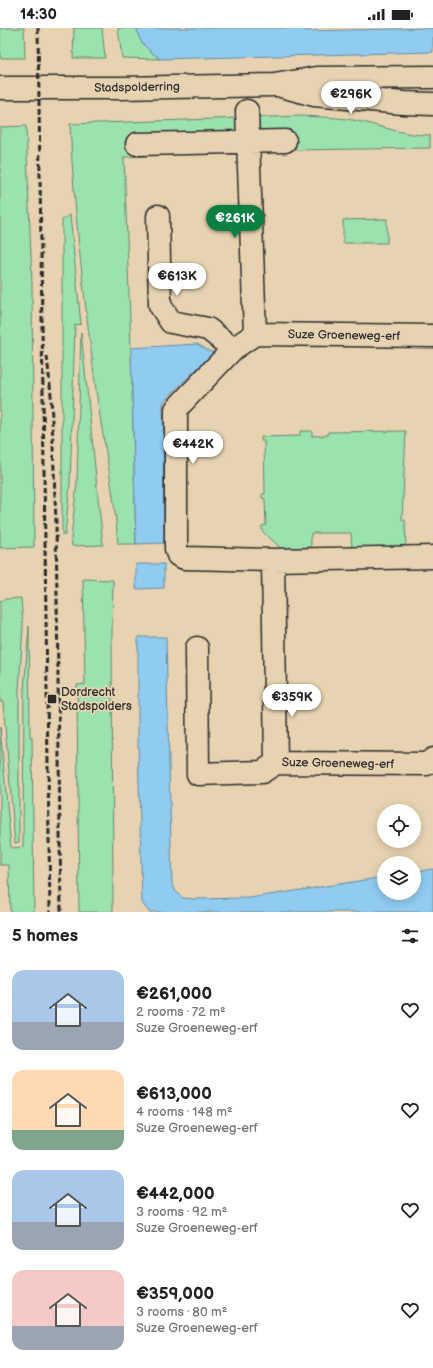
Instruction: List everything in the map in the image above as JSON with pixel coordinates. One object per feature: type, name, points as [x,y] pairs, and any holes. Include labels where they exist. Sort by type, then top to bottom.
[{"type":"street","name":"Stadspolderring","points":[[0,88],[122,88],[274,84],[317,78],[433,77]]},
{"type":"street","name":"Stadspolderring","points":[[274,84],[314,95],[403,103],[433,104]]},
{"type":"street","points":[[246,111],[255,334],[232,349],[176,409],[176,549],[178,555],[184,558],[273,560],[433,557]]},
{"type":"street","points":[[137,144],[285,141]]},
{"type":"street","points":[[158,216],[160,305],[171,322],[208,329],[232,349]]},
{"type":"street","name":"Suze Groeneweg-erf","points":[[255,334],[433,336]]},
{"type":"street","name":"Suze Groeneweg-erf","points":[[273,560],[276,763],[426,764],[433,758]]},
{"type":"street","points":[[197,648],[198,774],[262,772],[276,763]]},
{"type":"green space","points":[[0,28],[24,28],[25,58],[0,58]]},
{"type":"green space","points":[[74,28],[102,28],[105,58],[73,58]]},
{"type":"green space","points":[[118,28],[137,28],[139,38],[148,49],[160,59],[122,58]]},
{"type":"green space","points":[[300,116],[329,117],[351,120],[412,134],[430,135],[430,148],[292,150],[292,130],[149,133],[148,156],[124,157],[136,544],[118,544],[117,526],[97,397],[84,295],[74,192],[70,124]]},
{"type":"green space","points":[[26,126],[32,284],[34,547],[0,548],[0,127]]},
{"type":"green space","points":[[70,215],[81,324],[75,325],[70,484],[65,535],[62,535],[62,220]]},
{"type":"green space","points":[[387,219],[387,243],[343,243],[343,220]]},
{"type":"green space","points":[[81,332],[103,545],[72,546],[71,538],[77,483]]},
{"type":"green space","points":[[300,431],[312,431],[312,436],[328,435],[328,432],[406,431],[402,520],[405,520],[406,548],[352,548],[351,533],[311,533],[311,551],[284,551],[262,531],[262,526],[266,525],[265,499],[262,498],[262,494],[265,494],[264,441],[261,441],[261,437],[300,436]]},
{"type":"green space","points":[[83,579],[113,580],[113,912],[79,912],[77,685],[85,684]]},
{"type":"green space","points":[[21,598],[23,626],[19,690],[19,842],[15,843],[3,702],[0,702],[0,601]]},
{"type":"green space","points":[[29,626],[34,912],[10,912],[9,865],[0,865],[0,727],[11,848],[23,847],[24,690]]},
{"type":"water","points":[[137,28],[306,28],[306,31],[433,28],[433,52],[160,59],[148,49],[139,38]]},
{"type":"water","points":[[197,344],[213,353],[163,402],[164,543],[136,544],[131,348]]},
{"type":"water","points":[[136,564],[164,564],[164,588],[136,589]]},
{"type":"water","points":[[138,637],[166,637],[172,883],[176,892],[183,898],[250,898],[377,878],[377,900],[421,900],[421,871],[433,869],[433,912],[149,912],[142,903],[138,744]]},
{"type":"railway","points":[[38,28],[50,912]]},
{"type":"railway","points":[[47,356],[51,395],[56,522],[61,912]]},
{"type":"place","name":"Dordrecht Stadspolders","points":[[52,699]]}]
